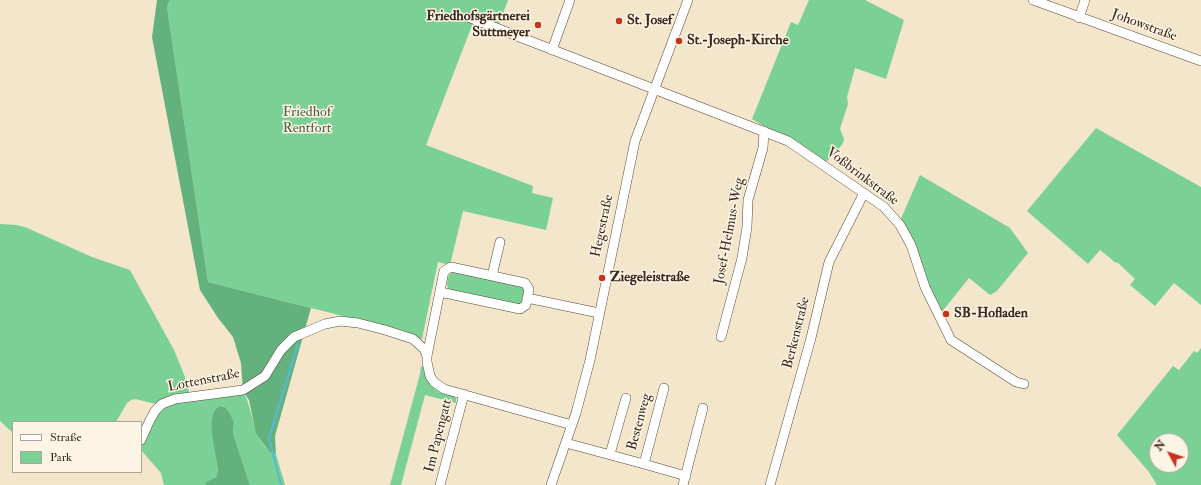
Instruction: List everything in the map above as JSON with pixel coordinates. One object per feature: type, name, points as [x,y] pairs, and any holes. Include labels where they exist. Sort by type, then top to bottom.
[{"type":"street","points":[[552,50],[570,0]]},
{"type":"street","name":"Hegestraße","points":[[551,485],[572,425],[590,360],[635,141],[688,0]]},
{"type":"street","name":"Johowstraße","points":[[1033,0],[1079,18],[1201,61]]},
{"type":"street","points":[[1079,18],[1085,0]]},
{"type":"street","points":[[468,17],[655,89]]},
{"type":"street","name":"Voßbrinkstraße","points":[[655,89],[788,141],[884,207],[900,225],[911,245],[925,287],[951,340],[1016,382],[1024,384]]},
{"type":"street","name":"Josef-Helmus-Weg","points":[[721,337],[742,258],[747,227],[748,200],[763,148],[764,131]]},
{"type":"street","name":"Berkenstraße","points":[[770,485],[809,346],[829,262],[864,193]]},
{"type":"street","points":[[492,276],[500,242]]},
{"type":"street","name":"Lottenstraße","points":[[528,298],[529,289],[525,283],[451,267],[444,271],[427,356],[428,369],[434,382],[444,389],[572,425]]},
{"type":"street","points":[[440,292],[520,309],[526,306],[528,298],[599,313]]},
{"type":"street","name":"Lottenstraße","points":[[142,438],[149,422],[162,404],[176,399],[243,390],[265,376],[281,350],[294,338],[325,324],[340,321],[358,323],[385,330],[413,339],[424,350],[427,356]]},
{"type":"street","name":"Bestenweg","points":[[644,464],[664,388]]},
{"type":"street","name":"Im Papengatt","points":[[440,485],[464,394]]},
{"type":"street","name":"Bestenweg","points":[[610,454],[626,398]]},
{"type":"street","name":"Bestenweg","points":[[566,444],[610,454],[644,464],[684,481],[703,408]]},
{"type":"green space","points":[[157,0],[170,0],[167,7],[208,282],[311,308],[275,436],[276,454],[270,452],[256,433],[249,400],[243,391],[241,363],[233,337],[218,318],[200,290],[152,37]]},
{"type":"green space","name":"Friedhof Rentfort","points":[[170,0],[508,0],[499,24],[476,15],[426,145],[533,186],[532,193],[553,198],[546,230],[463,211],[450,265],[438,262],[422,339],[335,314],[208,282],[167,7]]},
{"type":"green space","points":[[809,0],[865,0],[904,20],[886,79],[855,68],[847,97],[848,104],[840,129],[844,139],[843,143],[827,161],[822,161],[752,119],[791,22],[798,25]]},
{"type":"green space","points":[[1096,128],[1201,187],[1201,305],[1174,283],[1155,306],[1130,285],[1135,279],[1117,262],[1116,263],[1100,250],[1088,264],[1027,211]]},
{"type":"green space","points":[[920,175],[1010,228],[1028,253],[997,291],[990,295],[969,278],[941,313],[900,221]]},
{"type":"green space","points":[[0,224],[25,227],[92,257],[130,270],[174,350],[185,377],[190,395],[172,398],[156,404],[135,399],[131,400],[127,403],[117,421],[12,421],[12,432],[0,421]]},
{"type":"green space","points":[[454,271],[522,286],[525,290],[523,301],[520,305],[449,290],[447,285],[448,278]]},
{"type":"green space","points":[[1201,348],[1201,485],[1157,485],[1150,473],[1189,473],[1189,433],[1149,433],[1149,472],[1117,435],[1173,366],[1179,370],[1194,351],[1197,353]]},
{"type":"green space","points":[[421,366],[423,367],[427,380],[433,387],[444,394],[456,398],[456,403],[425,395],[401,485],[390,485],[420,374]]},
{"type":"green space","points":[[243,391],[247,399],[258,436],[268,450],[276,454],[285,485],[250,485],[233,433],[234,422],[225,407],[221,406],[217,408],[212,422],[217,478],[206,482],[206,485],[164,485],[161,473],[142,451],[142,445],[145,434],[151,422],[159,412],[170,404]]},
{"type":"green space","points":[[220,406],[225,407],[234,422],[233,433],[250,485],[206,485],[206,482],[217,477],[212,424],[215,410]]},
{"type":"waterway","points":[[281,485],[269,438],[298,344]]},
{"type":"place","name":"St. Josef","points":[[619,21]]},
{"type":"place","name":"Friedhofsgärtnerei Suttmeyer","points":[[538,25]]},
{"type":"place","name":"St.-Joseph-Kirche","points":[[679,41]]},
{"type":"place","name":"Ziegeleistraße","points":[[602,278]]},
{"type":"place","name":"SB-Hofladen","points":[[946,314]]}]
